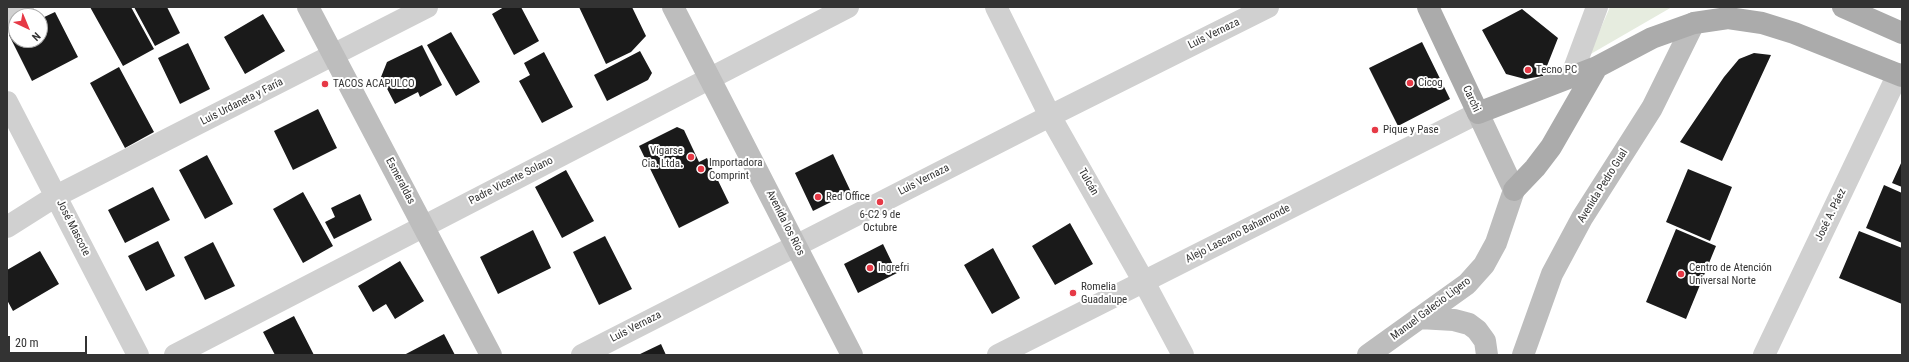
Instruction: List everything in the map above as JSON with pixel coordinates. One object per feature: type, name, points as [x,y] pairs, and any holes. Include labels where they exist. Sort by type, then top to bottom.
[{"type":"main road","name":"Esmeraldas","points":[[308,7],[491,355]]},
{"type":"main road","name":"Avenida los Ríos","points":[[673,7],[852,355]]},
{"type":"main road","name":"Carchi","points":[[1428,7],[1514,190]]},
{"type":"main road","points":[[1843,7],[1902,34]]},
{"type":"main road","points":[[1478,113],[1598,67],[1652,38],[1694,23],[1728,18],[1762,23],[1794,33],[1900,75]]},
{"type":"main road","name":"Avenida Pedro Gual","points":[[1522,355],[1552,274],[1582,218],[1652,108],[1694,23]]},
{"type":"main road","points":[[1514,190],[1535,168],[1551,147],[1598,67]]},
{"type":"main road","name":"Manuel Galecio Ligero","points":[[1368,355],[1467,284],[1484,265],[1496,243],[1514,190]]},
{"type":"main road","points":[[1419,318],[1454,320],[1469,324],[1481,334],[1485,341],[1487,355]]},
{"type":"street","points":[[7,15],[23,7]]},
{"type":"street","name":"Luis Urdaneta y Faría","points":[[7,227],[56,196],[427,7]]},
{"type":"street","name":"Padre Vicente Solano","points":[[175,355],[848,7]]},
{"type":"street","name":"Tulcán","points":[[996,7],[1050,116],[1144,282],[1183,355]]},
{"type":"street","name":"Luis Vernaza","points":[[582,355],[1050,116],[1268,7]]},
{"type":"street","points":[[1571,77],[1597,7]]},
{"type":"street","name":"José A. Páez","points":[[1769,352],[1900,75]]},
{"type":"street","name":"José Mascote","points":[[7,102],[138,355]]},
{"type":"street","name":"Alejo Lascano Bahamonde","points":[[998,355],[1478,113]]},
{"type":"street","name":"Luis Urdaneta y Faría","points":[[7,212],[56,196]]},
{"type":"shaded area","points":[[1610,7],[1672,7],[1589,55]]},
{"type":"building","points":[[90,7],[131,7],[154,49],[123,66]]},
{"type":"building","points":[[134,7],[167,7],[180,33],[155,46]]},
{"type":"building","points":[[504,7],[521,7],[539,41],[514,55],[492,14]]},
{"type":"building","points":[[579,7],[632,7],[646,36],[631,52],[606,64]]},
{"type":"building","points":[[1522,9],[1558,38],[1543,76],[1525,79],[1506,74],[1482,30]]},
{"type":"building","points":[[55,12],[78,57],[32,81],[16,48],[48,48],[48,15]]},
{"type":"building","points":[[263,14],[285,51],[245,74],[224,37]]},
{"type":"building","points":[[451,32],[480,82],[456,96],[427,45]]},
{"type":"building","name":"Cicog","points":[[1422,42],[1450,99],[1398,126],[1369,68]]},
{"type":"building","points":[[188,43],[210,89],[180,104],[158,58]]},
{"type":"building","points":[[422,45],[442,85],[420,97],[418,92],[395,104],[381,77],[387,62]]},
{"type":"building","points":[[640,51],[652,73],[648,80],[607,101],[594,75]]},
{"type":"building","points":[[544,52],[573,107],[542,123],[519,81],[530,75],[524,63]]},
{"type":"building","points":[[1754,53],[1771,55],[1722,161],[1680,142],[1724,77],[1739,59]]},
{"type":"building","points":[[119,67],[154,132],[125,148],[90,83]]},
{"type":"building","points":[[318,109],[337,148],[293,170],[274,131]]},
{"type":"building","points":[[677,127],[684,130],[699,162],[707,158],[729,203],[679,228],[639,146]]},
{"type":"building","points":[[833,154],[851,192],[813,211],[795,173]]},
{"type":"building","points":[[207,155],[233,204],[205,219],[179,170]]},
{"type":"building","points":[[1902,161],[1902,187],[1892,183]]},
{"type":"building","points":[[1688,169],[1732,187],[1710,241],[1666,222]]},
{"type":"building","points":[[566,170],[594,221],[562,238],[535,187]]},
{"type":"building","points":[[1884,185],[1902,193],[1902,243],[1866,228]]},
{"type":"building","points":[[153,187],[170,220],[125,243],[108,210]]},
{"type":"building","points":[[303,192],[333,246],[303,263],[273,209]]},
{"type":"building","points":[[360,194],[372,220],[334,239],[325,222],[335,217],[331,208]]},
{"type":"building","points":[[1070,223],[1093,264],[1055,285],[1032,246]]},
{"type":"building","name":"Centro de Atención Universal Norte","points":[[1676,229],[1716,246],[1686,319],[1646,302]]},
{"type":"building","points":[[533,230],[551,268],[498,294],[480,257]]},
{"type":"building","points":[[1859,231],[1902,248],[1902,304],[1839,278]]},
{"type":"building","points":[[605,236],[632,289],[599,305],[573,252]]},
{"type":"building","points":[[158,241],[175,276],[146,291],[128,256]]},
{"type":"building","points":[[213,242],[235,286],[205,300],[184,257]]},
{"type":"building","name":"Ingrefri","points":[[883,244],[897,273],[858,293],[844,264]]},
{"type":"building","points":[[993,248],[1020,298],[992,314],[964,265]]},
{"type":"building","points":[[40,251],[59,284],[13,311],[7,300],[7,270]]},
{"type":"building","points":[[400,261],[424,301],[395,319],[386,304],[373,312],[358,286]]},
{"type":"building","points":[[294,316],[314,355],[275,355],[263,332]]},
{"type":"building","points":[[444,334],[455,355],[404,355]]},
{"type":"building","points":[[661,344],[666,355],[638,355]]},
{"type":"place","name":"Tecno PC","points":[[1528,70]]},
{"type":"place","name":"Cicog","points":[[1410,83]]},
{"type":"place","name":"TACOS ACAPULCO","points":[[325,84]]},
{"type":"place","name":"Pique y Pase","points":[[1375,130]]},
{"type":"place","name":"Vigarse Cia. Ltda.","points":[[691,157]]},
{"type":"place","name":"Importadora Comprint","points":[[701,169]]},
{"type":"place","name":"Red Office","points":[[818,197]]},
{"type":"place","name":"6-C2 9 de Octubre","points":[[880,202]]},
{"type":"place","name":"Ingrefri","points":[[870,268]]},
{"type":"place","name":"Centro de Atención Universal Norte","points":[[1681,274]]},
{"type":"place","name":"Romelia Guadalupe","points":[[1073,293]]}]
